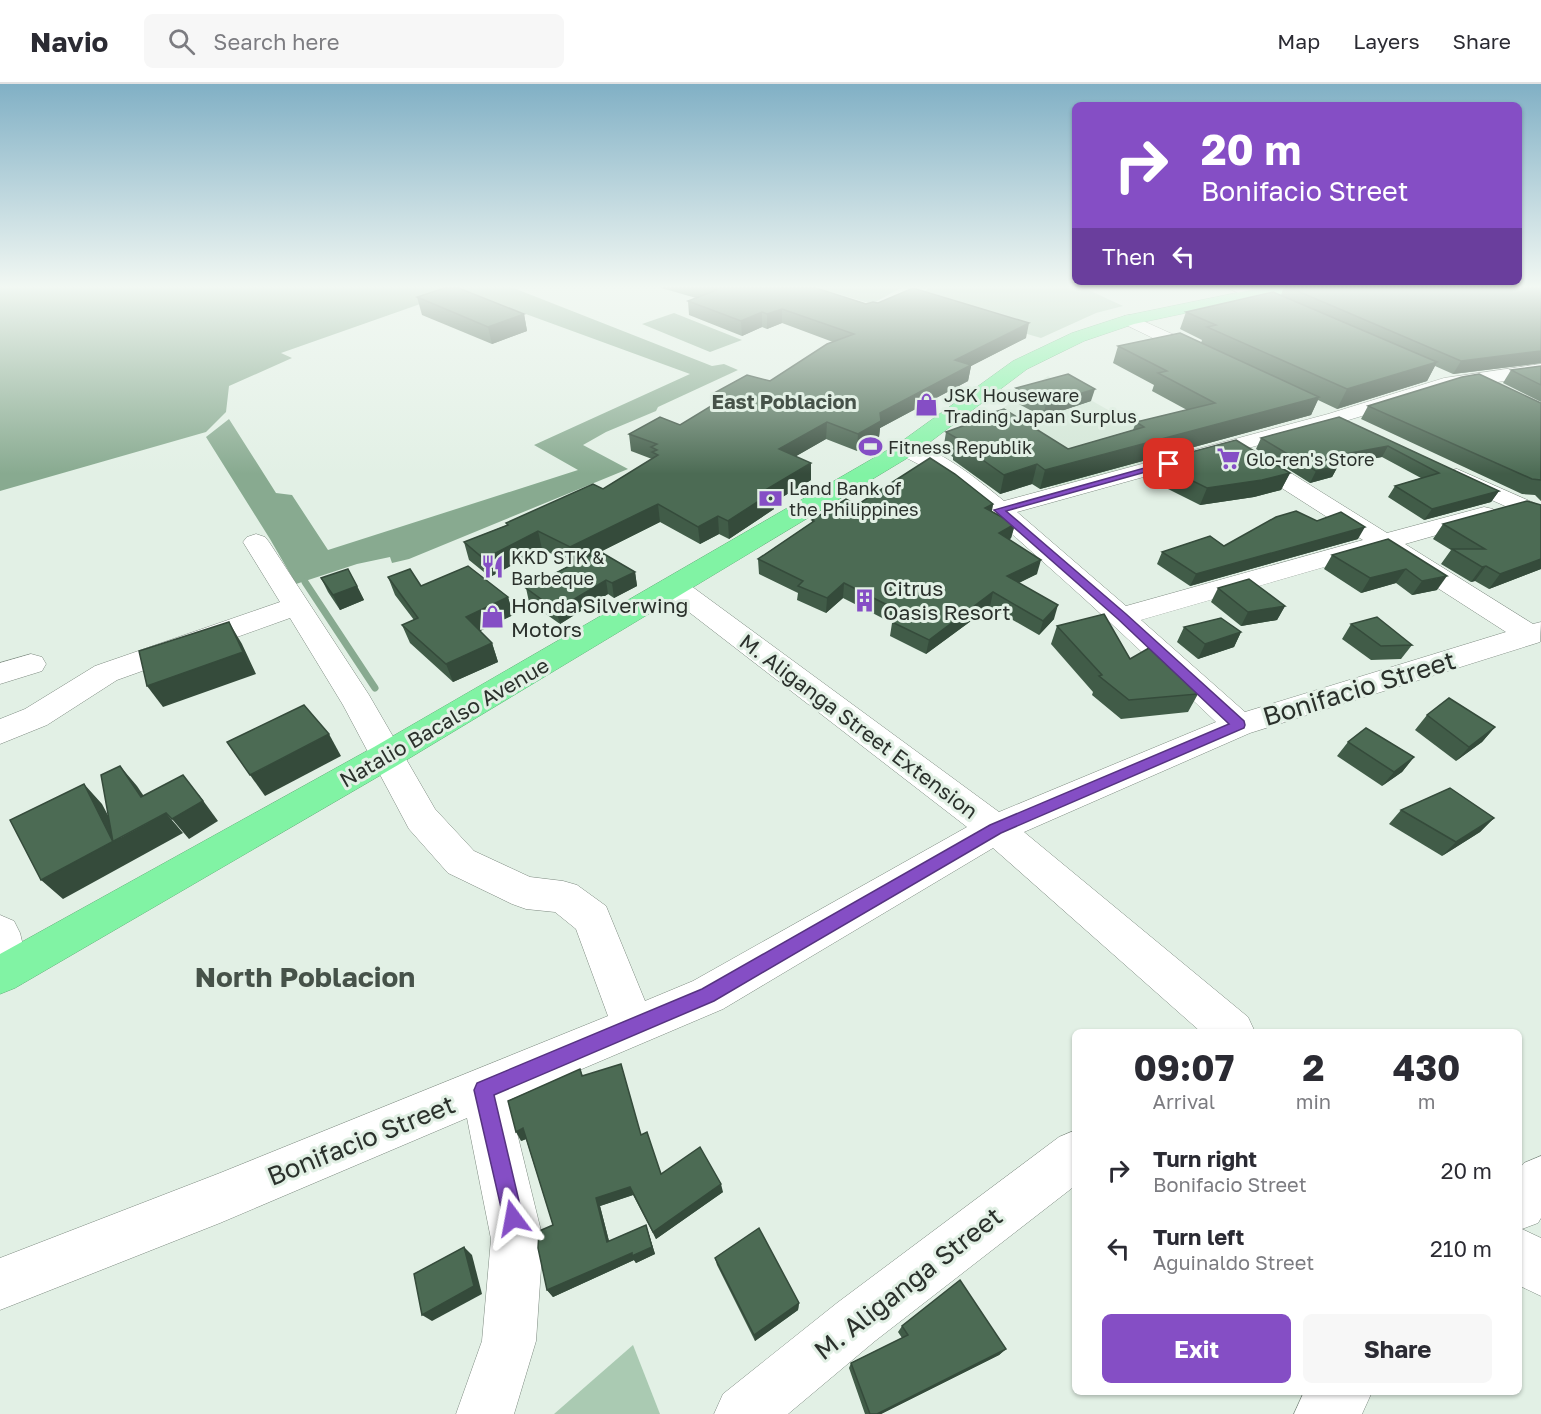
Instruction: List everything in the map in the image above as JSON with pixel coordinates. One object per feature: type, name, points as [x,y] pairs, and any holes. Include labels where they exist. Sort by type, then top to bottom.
[{"type":"highway","name":"Natalio Bacalso Avenue","points":[[4,973],[386,756],[906,449],[1020,365],[1053,349]]},
{"type":"street","points":[[1192,349],[1221,363]]},
{"type":"street","points":[[999,510],[1335,418],[1451,382],[1541,370]]},
{"type":"street","points":[[1430,373],[1451,382]]},
{"type":"street","points":[[1474,379],[1503,393]]},
{"type":"street","points":[[1304,403],[1367,433]]},
{"type":"street","points":[[1232,446],[1384,543],[1535,633]]},
{"type":"street","points":[[906,449],[933,460],[999,510],[1122,616],[1239,725]]},
{"type":"street","points":[[1442,469],[1529,501],[1541,515]]},
{"type":"street","points":[[1122,616],[1529,501]]},
{"type":"street","points":[[256,542],[358,703],[422,819],[461,862],[526,893],[563,897],[592,918],[633,1026]]},
{"type":"street","name":"M. Aliganga Street Extension","points":[[673,586],[996,829],[1229,1029]]},
{"type":"street","points":[[0,732],[36,717],[106,673],[297,606]]},
{"type":"street","name":"Bonifacio Street","points":[[0,1284],[220,1198],[708,995],[996,829],[1239,725],[1535,633]]},
{"type":"street","points":[[0,674],[31,664]]},
{"type":"street","points":[[0,933],[4,973]]},
{"type":"street","points":[[483,1090],[517,1239],[509,1341],[484,1414]]},
{"type":"street","name":"M. Aliganga Street","points":[[743,1414],[856,1322],[1072,1157]]},
{"type":"street","points":[[1522,1204],[1541,1180]]},
{"type":"street","points":[[1522,1256],[1541,1270]]},
{"type":"street","points":[[1323,1414],[1341,1395]]},
{"type":"shaded area","points":[[0,349],[292,349],[281,353],[292,358],[229,386],[226,412],[206,432],[0,491]]},
{"type":"shaded area","points":[[622,349],[669,349],[712,366],[724,364],[738,370],[583,445],[628,469],[409,559],[392,563],[390,557],[357,564],[296,584],[206,437],[229,419],[276,493],[292,495],[328,550],[578,470],[534,445],[690,374]]},
{"type":"shaded area","points":[[1048,376],[1188,455],[1064,492],[969,432]]},
{"type":"shaded area","points":[[633,1345],[660,1414],[554,1414]]},
{"type":"building","points":[[819,349],[977,349],[955,360],[971,365],[880,413],[881,421],[858,434],[827,422],[779,449],[811,463],[767,489],[774,491],[728,521],[718,516],[698,527],[658,504],[570,547],[538,531],[484,559],[464,542],[508,525],[506,523],[593,484],[603,489],[658,455],[652,452],[657,450],[651,447],[657,444],[629,434],[660,417],[680,425],[726,397],[714,393],[747,375],[770,381]]},
{"type":"building","points":[[1124,349],[1215,349],[1319,397],[1045,470],[1037,464],[1004,475],[956,441],[960,440],[946,432],[974,422],[968,420],[1004,409],[1068,449],[1144,427],[1136,422],[1215,403],[1158,373],[1167,371]]},
{"type":"building","points":[[1257,349],[1407,349],[1437,362],[1347,389]]},
{"type":"building","points":[[1433,349],[1541,349],[1541,351],[1461,361]]},
{"type":"building","points":[[1541,366],[1541,385],[1511,370]]},
{"type":"building","points":[[1068,374],[1095,389],[1046,404],[1016,388]]},
{"type":"building","points":[[1479,374],[1541,403],[1541,480],[1532,479],[1368,406],[1462,377]]},
{"type":"building","points":[[1339,417],[1499,491],[1432,509],[1395,486],[1439,473],[1388,446],[1323,458],[1338,466],[1316,471],[1261,438]]},
{"type":"building","points":[[1236,440],[1290,473],[1262,480],[1207,488],[1154,462]]},
{"type":"building","points":[[930,458],[955,474],[993,504],[985,508],[1015,524],[999,533],[1041,560],[1007,576],[1058,605],[1043,621],[993,592],[929,640],[892,622],[903,613],[844,583],[827,598],[798,586],[803,581],[758,559],[814,521],[812,520],[846,499],[857,505]]},
{"type":"building","points":[[1527,501],[1541,505],[1541,559],[1500,574],[1486,566],[1482,567],[1452,549],[1485,549],[1443,524]]},
{"type":"building","points":[[1296,511],[1317,521],[1341,512],[1365,527],[1196,574],[1162,552],[1210,536],[1224,546],[1276,517]]},
{"type":"building","points":[[1388,539],[1447,576],[1422,581],[1406,569],[1370,578],[1332,555]]},
{"type":"building","points":[[599,551],[635,572],[612,583],[606,580],[556,610],[526,588]]},
{"type":"building","points":[[468,566],[508,597],[466,617],[492,643],[446,664],[402,625],[418,618],[388,577],[410,569],[421,586]]},
{"type":"building","points":[[348,569],[357,586],[333,595],[321,578]]},
{"type":"building","points":[[1249,579],[1285,606],[1248,612],[1218,588]]},
{"type":"building","points":[[1104,614],[1130,659],[1149,648],[1198,694],[1129,700],[1099,676],[1102,675],[1057,626]]},
{"type":"building","points":[[1377,617],[1412,645],[1381,646],[1351,624]]},
{"type":"building","points":[[1221,618],[1241,632],[1205,644],[1184,627]]},
{"type":"building","points":[[229,622],[243,652],[147,686],[139,651]]},
{"type":"building","points":[[1449,698],[1495,727],[1469,747],[1427,715]]},
{"type":"building","points":[[304,705],[329,734],[250,775],[227,742]]},
{"type":"building","points":[[1366,728],[1414,757],[1394,772],[1348,742]]},
{"type":"building","points":[[120,766],[141,797],[183,775],[203,801],[172,819],[166,813],[113,841],[101,775]]},
{"type":"building","points":[[84,784],[113,842],[41,880],[10,820]]},
{"type":"building","points":[[1450,788],[1494,818],[1456,842],[1401,810]]},
{"type":"building","points":[[621,1064],[641,1135],[647,1132],[661,1174],[700,1147],[721,1184],[653,1232],[630,1187],[596,1198],[607,1242],[646,1225],[652,1247],[632,1256],[632,1253],[547,1290],[538,1248],[539,1231],[553,1225],[523,1128],[516,1132],[508,1101],[580,1069],[582,1076]]},
{"type":"building","points":[[759,1228],[799,1303],[754,1335],[715,1258]]},
{"type":"building","points":[[464,1247],[474,1286],[422,1315],[414,1274]]},
{"type":"building","points":[[960,1280],[1006,1349],[877,1414],[870,1414],[851,1363],[908,1335],[902,1326]]},
{"type":"waterway","points":[[305,582],[375,688]]},
{"type":"place","name":"JSK Houseware Trading Japan Surplus","points":[[926,405]]},
{"type":"place","name":"Fitness Republik","points":[[870,447]]},
{"type":"place","name":"Glo-ren's Store","points":[[1228,459]]},
{"type":"place","name":"Land Bank of the Philippines","points":[[771,498]]},
{"type":"place","name":"KKD STK & Barbeque","points":[[493,567]]},
{"type":"place","name":"Citrus Oasis Resort","points":[[865,600]]},
{"type":"place","name":"Honda Silverwing Motors","points":[[493,617]]},
{"type":"district","name":"East Poblacion","points":[[784,401]]},
{"type":"district","name":"North Poblacion","points":[[305,976]]},
{"type":"route","points":[[513,1218],[483,1090],[708,995],[996,829],[1239,725],[1122,616],[999,510],[1169,464]]}]
